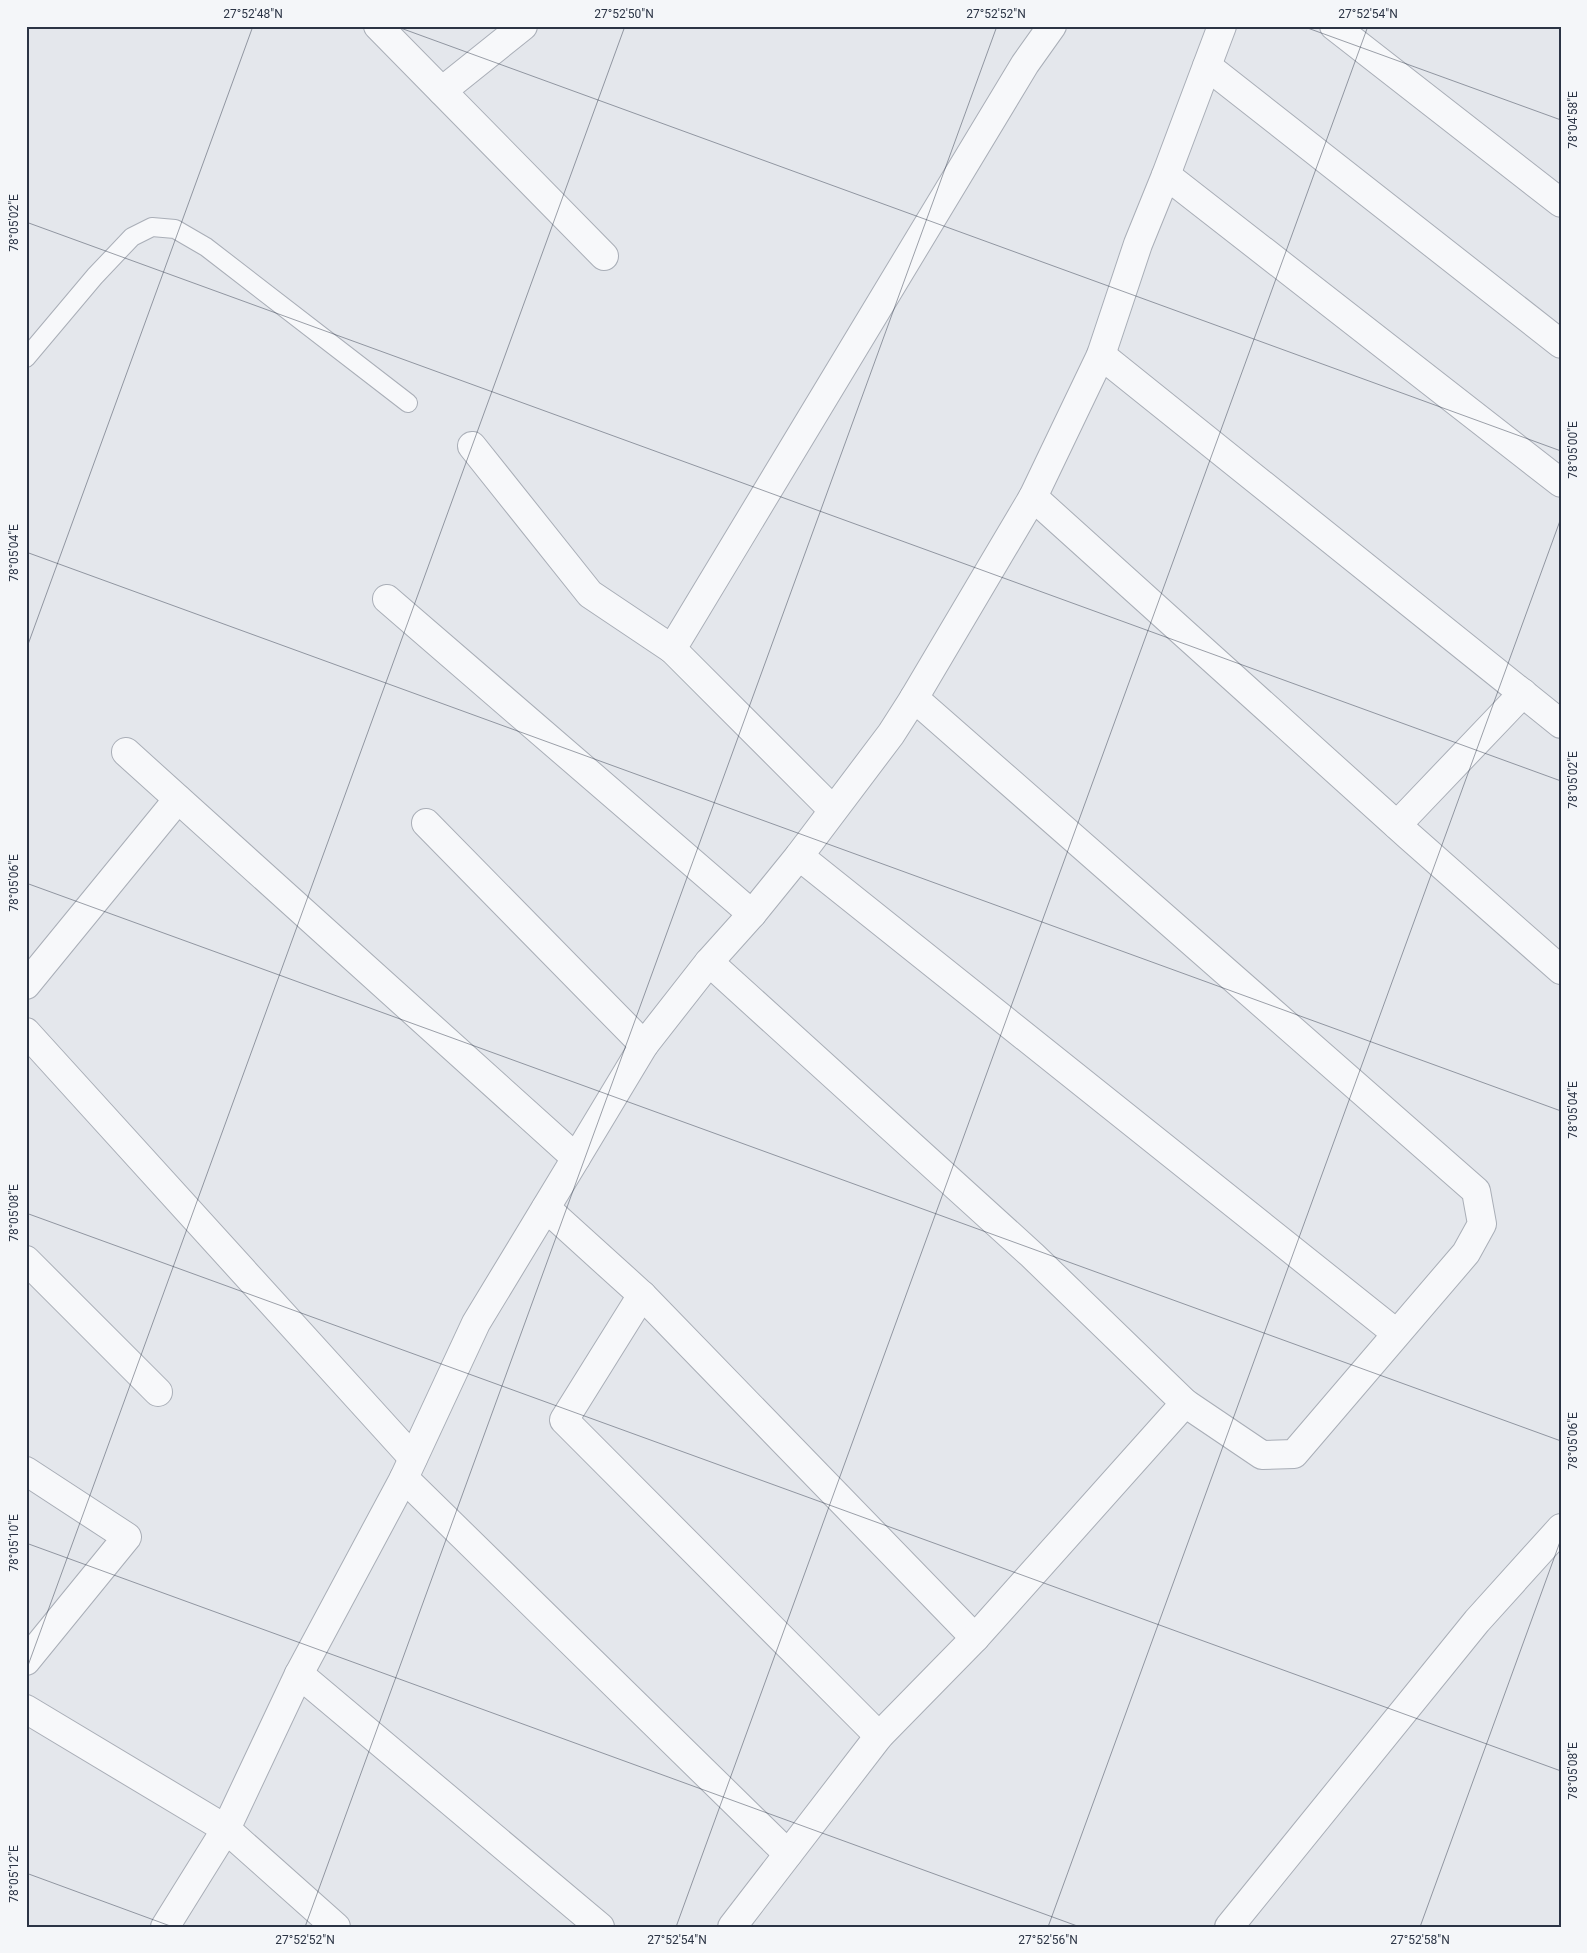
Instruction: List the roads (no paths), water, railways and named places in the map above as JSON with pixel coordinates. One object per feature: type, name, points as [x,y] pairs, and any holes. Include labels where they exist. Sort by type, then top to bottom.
[{"type":"street","points":[[378,26],[604,256]]},
{"type":"street","points":[[442,91],[523,26]]},
{"type":"street","points":[[672,649],[1025,64],[1052,26]]},
{"type":"street","points":[[165,1927],[226,1829],[299,1674],[408,1468],[476,1323],[644,1045],[709,962],[752,914],[799,856],[891,734],[1033,497],[1101,355],[1138,244],[1222,26]]},
{"type":"street","points":[[1334,26],[1561,203]]},
{"type":"street","points":[[1207,66],[1561,344]]},
{"type":"street","points":[[1166,175],[1561,483]]},
{"type":"street","points":[[1101,355],[1561,724]]},
{"type":"street","points":[[472,446],[590,594],[672,649],[833,810]]},
{"type":"street","points":[[1033,497],[1561,970]]},
{"type":"street","points":[[388,599],[752,914]]},
{"type":"street","points":[[1397,825],[1523,693]]},
{"type":"street","points":[[709,962],[1032,1255],[1185,1403],[1262,1455],[1294,1454],[1466,1253],[1482,1224],[1476,1191],[914,698]]},
{"type":"street","points":[[126,752],[576,1158]]},
{"type":"street","points":[[26,985],[178,799]]},
{"type":"street","points":[[426,823],[644,1045]]},
{"type":"street","points":[[799,856],[1396,1333]]},
{"type":"street","points":[[26,1032],[408,1468],[788,1854]]},
{"type":"street","points":[[546,1208],[642,1294],[975,1638]]},
{"type":"street","points":[[26,1260],[158,1392]]},
{"type":"street","points":[[642,1294],[564,1420],[879,1736]]},
{"type":"street","points":[[732,1927],[879,1736],[975,1638],[1185,1403]]},
{"type":"street","points":[[26,1471],[127,1537],[26,1661]]},
{"type":"street","points":[[1230,1927],[1477,1620],[1561,1528]]},
{"type":"street","points":[[299,1674],[600,1927]]},
{"type":"street","points":[[26,1709],[226,1829],[336,1927]]},
{"type":"lane","points":[[26,358],[95,276],[132,237],[152,227],[175,229],[206,247],[408,403]]}]
